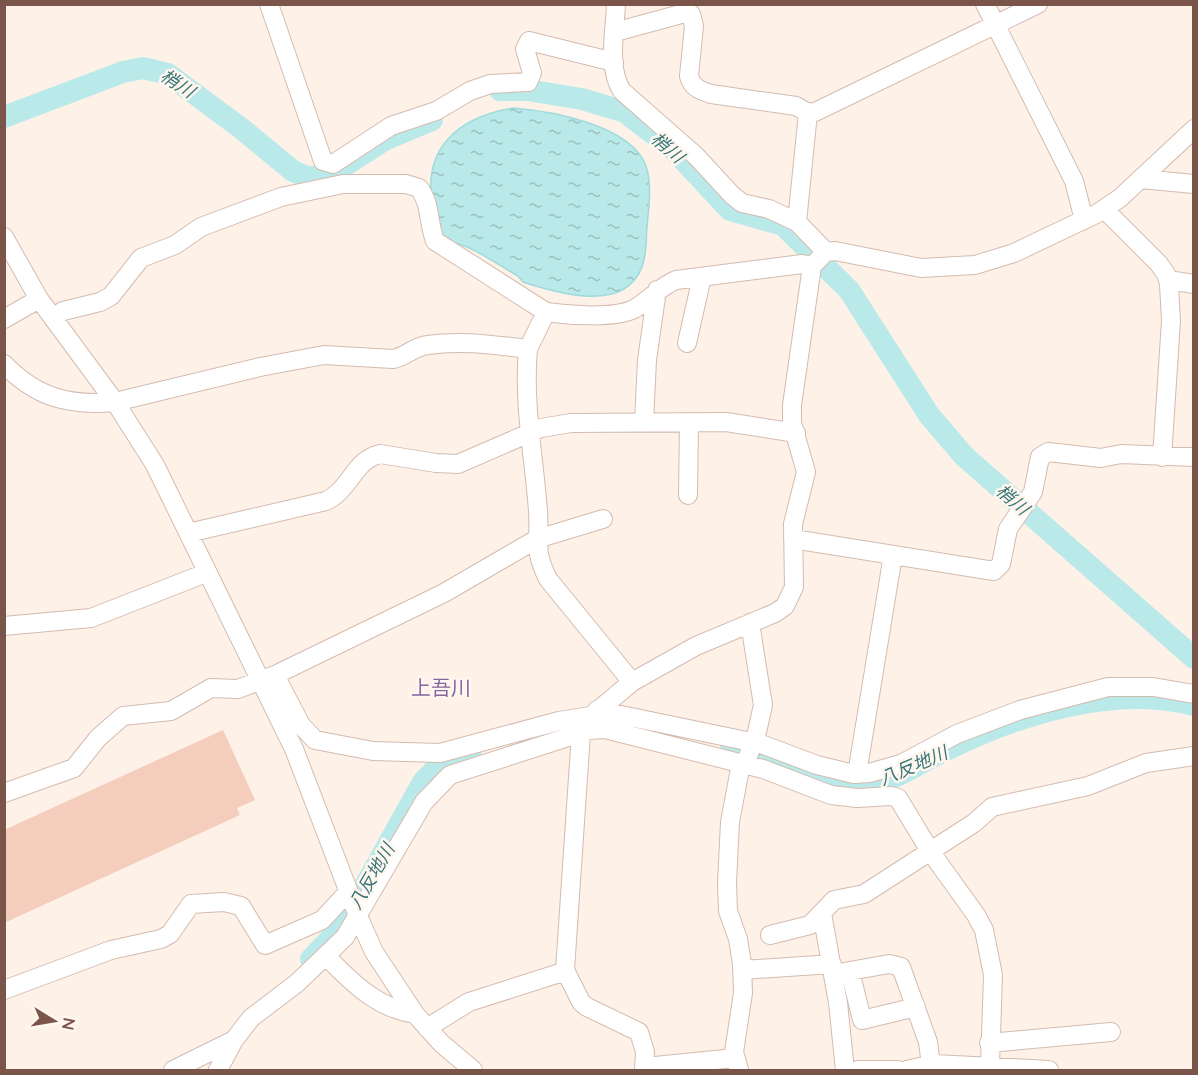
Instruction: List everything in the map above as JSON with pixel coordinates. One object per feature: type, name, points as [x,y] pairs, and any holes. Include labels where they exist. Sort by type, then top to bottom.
[{"type":"street","points":[[269,4],[323,161],[333,164],[391,126],[436,111],[470,91],[490,84],[528,82],[532,73],[525,49],[529,41],[614,62]]},
{"type":"street","points":[[616,4],[614,62],[616,81],[622,91],[696,156],[742,203],[769,209],[796,222],[820,258],[792,405],[792,423],[806,472],[795,513],[792,539],[794,577],[791,596],[785,606],[775,613],[750,623],[696,646],[632,682],[593,713],[572,736],[566,971],[576,994],[587,1007],[639,1032],[645,1052],[645,1069],[737,1064],[743,993],[740,946],[727,900],[730,822],[740,769],[753,742],[763,705],[750,623]]},
{"type":"street","points":[[985,4],[1074,181],[1084,220]]},
{"type":"street","points":[[615,32],[690,9],[694,18],[691,84],[711,94],[796,106],[808,113],[815,112],[1038,4]]},
{"type":"street","points":[[796,222],[808,113]]},
{"type":"street","points":[[53,318],[63,311],[100,302],[111,296],[141,258],[175,245],[201,227],[281,197],[353,184],[406,184],[419,188],[428,203],[429,222],[435,241],[546,312],[585,315],[627,312],[636,308],[657,290],[676,280],[802,264],[835,251],[921,268],[958,267],[1014,253],[1104,209],[1141,179],[1194,129]]},
{"type":"street","points":[[1141,179],[1194,184]]},
{"type":"street","points":[[1104,209],[1159,264],[1168,279],[1171,321],[1162,457]]},
{"type":"street","points":[[4,237],[39,299],[115,402],[155,465],[206,573],[268,678],[301,725],[315,740],[373,751],[440,753],[593,713],[753,742],[817,765],[857,774],[901,764],[957,734],[1020,710],[1108,687],[1153,687],[1194,694]]},
{"type":"street","points":[[687,343],[702,277]]},
{"type":"street","points":[[1168,279],[1194,284]]},
{"type":"street","points":[[644,422],[647,360],[657,290]]},
{"type":"street","points":[[4,319],[39,299]]},
{"type":"street","points":[[546,312],[528,349],[529,433],[538,513],[538,559],[548,579],[632,682]]},
{"type":"street","points":[[4,364],[27,385],[54,399],[97,403],[115,402],[250,369],[324,355],[393,358],[403,357],[416,348],[426,345],[466,343],[528,349]]},
{"type":"street","points":[[688,495],[689,422]]},
{"type":"street","points":[[188,533],[326,501],[343,490],[358,467],[371,456],[380,454],[436,463],[458,464],[555,424],[726,423],[795,433]]},
{"type":"street","points":[[792,539],[994,571],[1001,564],[1008,529],[1033,492],[1040,457],[1048,452],[1101,458],[1122,454],[1194,457]]},
{"type":"street","points":[[4,793],[74,768],[98,738],[123,716],[171,711],[211,688],[238,689],[268,678],[444,593],[537,539],[603,519]]},
{"type":"street","points":[[857,774],[893,555]]},
{"type":"street","points":[[4,626],[91,618],[206,573]]},
{"type":"street","points":[[268,678],[348,892],[386,973],[421,1021],[473,1071]]},
{"type":"street","points":[[218,1071],[234,1040],[251,1018],[326,956],[345,937],[424,802],[444,780],[450,775],[572,736],[605,729],[744,764],[831,795],[857,798],[891,796],[898,798],[930,851],[976,915],[984,930],[993,975],[990,1066]]},
{"type":"street","points":[[770,935],[810,925],[834,900],[864,894],[974,823],[992,807],[1079,788],[1146,763],[1194,756]]},
{"type":"street","points":[[4,990],[111,950],[161,939],[170,934],[191,904],[224,902],[241,906],[265,945],[322,920],[348,892]]},
{"type":"street","points":[[822,913],[839,970],[862,1020],[916,1007]]},
{"type":"street","points":[[326,956],[366,994],[378,1002],[421,1021],[469,1002],[566,971]]},
{"type":"street","points":[[742,970],[839,970],[895,964],[904,974],[916,1007],[928,1042],[931,1065]]},
{"type":"street","points":[[839,970],[845,1071]]},
{"type":"street","points":[[989,1043],[1111,1032]]},
{"type":"street","points":[[173,1071],[234,1040]]},
{"type":"street","points":[[906,1071],[931,1065],[990,1066],[1049,1071]]},
{"type":"street","points":[[858,1071],[898,1071]]},
{"type":"water","points":[[513,108],[568,117],[588,123],[607,130],[638,152],[646,166],[650,196],[645,257],[633,282],[621,291],[589,296],[554,291],[523,282],[518,276],[483,255],[462,245],[446,241],[438,234],[431,186],[433,168],[439,152],[448,139],[476,119]]},
{"type":"building","points":[[223,730],[255,800],[237,808],[240,815],[4,923],[4,830]]},
{"type":"waterway","name":"梢川","points":[[4,117],[123,72],[143,68],[168,74],[242,129],[293,171],[307,177],[327,177],[386,139],[432,120]]},
{"type":"waterway","name":"梢川","points":[[500,90],[527,90],[582,99],[625,112],[673,149],[730,210],[783,225],[849,290],[929,415],[964,456],[1194,658]]},
{"type":"waterway","name":"八反地川","points":[[731,745],[829,780],[844,784],[870,784],[894,777],[950,748],[1007,724],[1069,706],[1101,700],[1132,698],[1164,699],[1194,705]]},
{"type":"waterway","name":"八反地川","points":[[311,959],[342,927],[423,782],[444,760],[471,750]]},
{"type":"district","name":"上吾川","points":[[441,687]]}]
